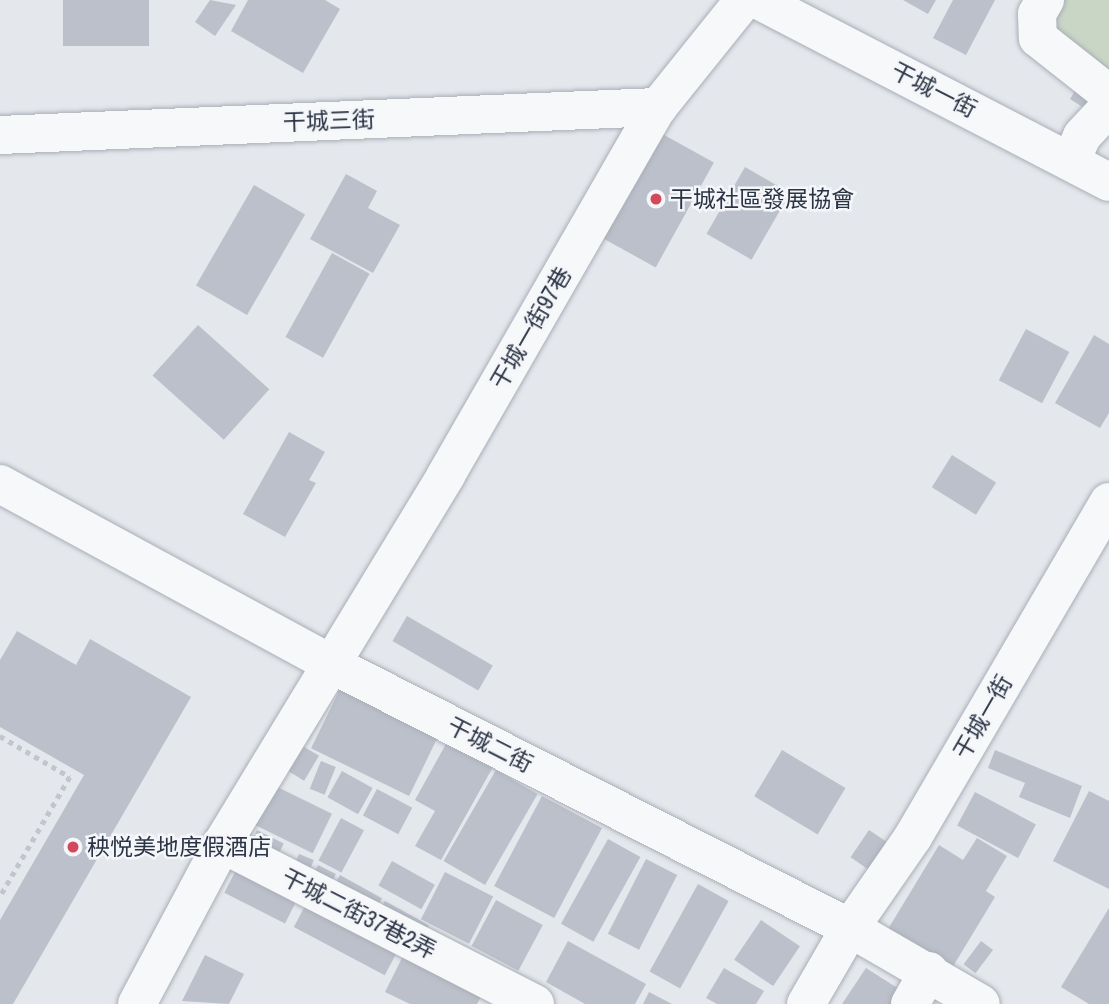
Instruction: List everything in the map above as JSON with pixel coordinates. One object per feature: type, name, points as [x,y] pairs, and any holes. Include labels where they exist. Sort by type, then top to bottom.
[{"type":"street","name":"干城一街97巷","points":[[331,664],[446,475],[658,107],[744,0]]},
{"type":"street","name":"干城一街","points":[[758,0],[1109,182]]},
{"type":"street","points":[[1045,0],[1037,14],[1038,38],[1109,94]]},
{"type":"street","name":"干城三街","points":[[0,135],[658,107]]},
{"type":"street","points":[[1072,161],[1082,136],[1109,107]]},
{"type":"street","name":"干城二街","points":[[0,484],[331,664],[850,928],[929,971],[981,1004]]},
{"type":"street","name":"干城一街","points":[[806,1004],[850,928],[914,837],[1109,502]]},
{"type":"street","points":[[137,1004],[222,844],[331,664]]},
{"type":"street","name":"干城二街37巷2弄","points":[[222,844],[535,1004]]},
{"type":"street","points":[[910,1004],[929,971]]},
{"type":"path","points":[[0,736],[70,777],[0,897]]},
{"type":"green space","points":[[1061,0],[1109,0],[1109,77],[1056,50],[1052,16]]},
{"type":"building","points":[[63,0],[149,0],[149,46],[63,46]]},
{"type":"building","points":[[210,0],[236,5],[215,36],[195,22]]},
{"type":"building","points":[[248,0],[325,0],[340,9],[303,73],[231,31]]},
{"type":"building","points":[[903,0],[936,0],[928,14]]},
{"type":"building","points":[[953,0],[995,0],[966,55],[933,38]]},
{"type":"building","points":[[1081,81],[1092,113],[1070,99]]},
{"type":"building","name":"干城社區發展協會","points":[[657,131],[714,163],[656,267],[599,236]]},
{"type":"building","points":[[745,167],[790,193],[752,260],[706,234]]},
{"type":"building","points":[[346,174],[377,191],[368,208],[400,225],[373,273],[310,239]]},
{"type":"building","points":[[254,185],[305,214],[247,315],[196,285]]},
{"type":"building","points":[[332,253],[370,274],[323,358],[285,337]]},
{"type":"building","points":[[198,325],[269,389],[224,440],[152,376]]},
{"type":"building","points":[[1026,329],[1069,352],[1042,403],[999,380]]},
{"type":"building","points":[[1094,335],[1109,344],[1109,413],[1100,428],[1055,403]]},
{"type":"building","points":[[289,432],[325,452],[309,480],[316,483],[285,537],[243,514]]},
{"type":"building","points":[[952,455],[996,483],[976,515],[932,487]]},
{"type":"building","points":[[407,616],[493,666],[478,691],[392,641]]},
{"type":"building","name":"秧悦美地度假酒店","points":[[17,631],[76,665],[90,639],[191,697],[13,1004],[0,1004],[0,920],[84,775],[0,727],[0,660]]},
{"type":"building","points":[[340,689],[438,737],[409,796],[311,748]]},
{"type":"building","points":[[447,742],[493,767],[441,860],[415,846],[435,811],[415,800]]},
{"type":"building","points":[[301,745],[319,756],[304,781],[286,770]]},
{"type":"building","points":[[782,750],[845,788],[818,834],[754,796]]},
{"type":"building","points":[[995,750],[1082,786],[1070,818],[1019,797],[1025,783],[988,768]]},
{"type":"building","points":[[321,761],[336,767],[325,795],[310,789]]},
{"type":"building","points":[[496,770],[538,794],[485,885],[444,861]]},
{"type":"building","points":[[342,771],[373,788],[358,814],[327,797]]},
{"type":"building","points":[[261,779],[332,814],[313,853],[242,819]]},
{"type":"building","points":[[377,789],[412,808],[398,834],[363,815]]},
{"type":"building","points":[[1089,791],[1109,801],[1109,889],[1053,861]]},
{"type":"building","points":[[975,792],[1036,824],[1018,858],[957,826]]},
{"type":"building","points":[[542,796],[602,828],[554,918],[494,886]]},
{"type":"building","points":[[341,818],[364,830],[341,873],[318,860]]},
{"type":"building","points":[[257,830],[284,844],[276,858],[250,844]]},
{"type":"building","points":[[869,830],[887,842],[869,870],[851,857]]},
{"type":"building","points":[[977,838],[1007,856],[986,891],[995,897],[949,973],[885,934],[939,845],[963,860]]},
{"type":"building","points":[[608,839],[640,857],[593,942],[561,924]]},
{"type":"building","points":[[299,854],[314,860],[307,876],[293,870]]},
{"type":"building","points":[[646,859],[677,875],[639,950],[608,934]]},
{"type":"building","points":[[392,861],[435,885],[421,909],[378,885]]},
{"type":"building","points":[[318,865],[336,874],[330,886],[312,877]]},
{"type":"building","points":[[238,866],[299,897],[285,924],[224,893]]},
{"type":"building","points":[[445,872],[493,897],[469,944],[421,919]]},
{"type":"building","points":[[340,875],[382,898],[374,912],[332,889]]},
{"type":"building","points":[[698,884],[729,901],[680,988],[650,971]]},
{"type":"building","points":[[496,900],[543,925],[518,971],[472,946]]},
{"type":"building","points":[[385,901],[429,925],[422,937],[378,913]]},
{"type":"building","points":[[306,904],[397,952],[385,975],[294,927]]},
{"type":"building","points":[[1109,908],[1109,1004],[1089,1004],[1061,987]]},
{"type":"building","points":[[761,920],[800,946],[773,986],[734,960]]},
{"type":"building","points":[[568,941],[646,984],[635,1004],[585,1004],[546,982]]},
{"type":"building","points":[[981,941],[993,950],[976,973],[964,964]]},
{"type":"building","points":[[205,955],[244,974],[229,1004],[182,1001]]},
{"type":"building","points":[[403,956],[482,995],[477,1004],[410,1004],[385,992]]},
{"type":"building","points":[[724,968],[764,991],[756,1004],[717,1004],[706,998]]},
{"type":"building","points":[[866,968],[910,996],[904,1004],[842,1004]]},
{"type":"building","points":[[649,992],[672,1004],[643,1004]]},
{"type":"place","name":"干城社區發展協會","points":[[656,199]]},
{"type":"place","name":"秧悦美地度假酒店","points":[[73,847]]}]
